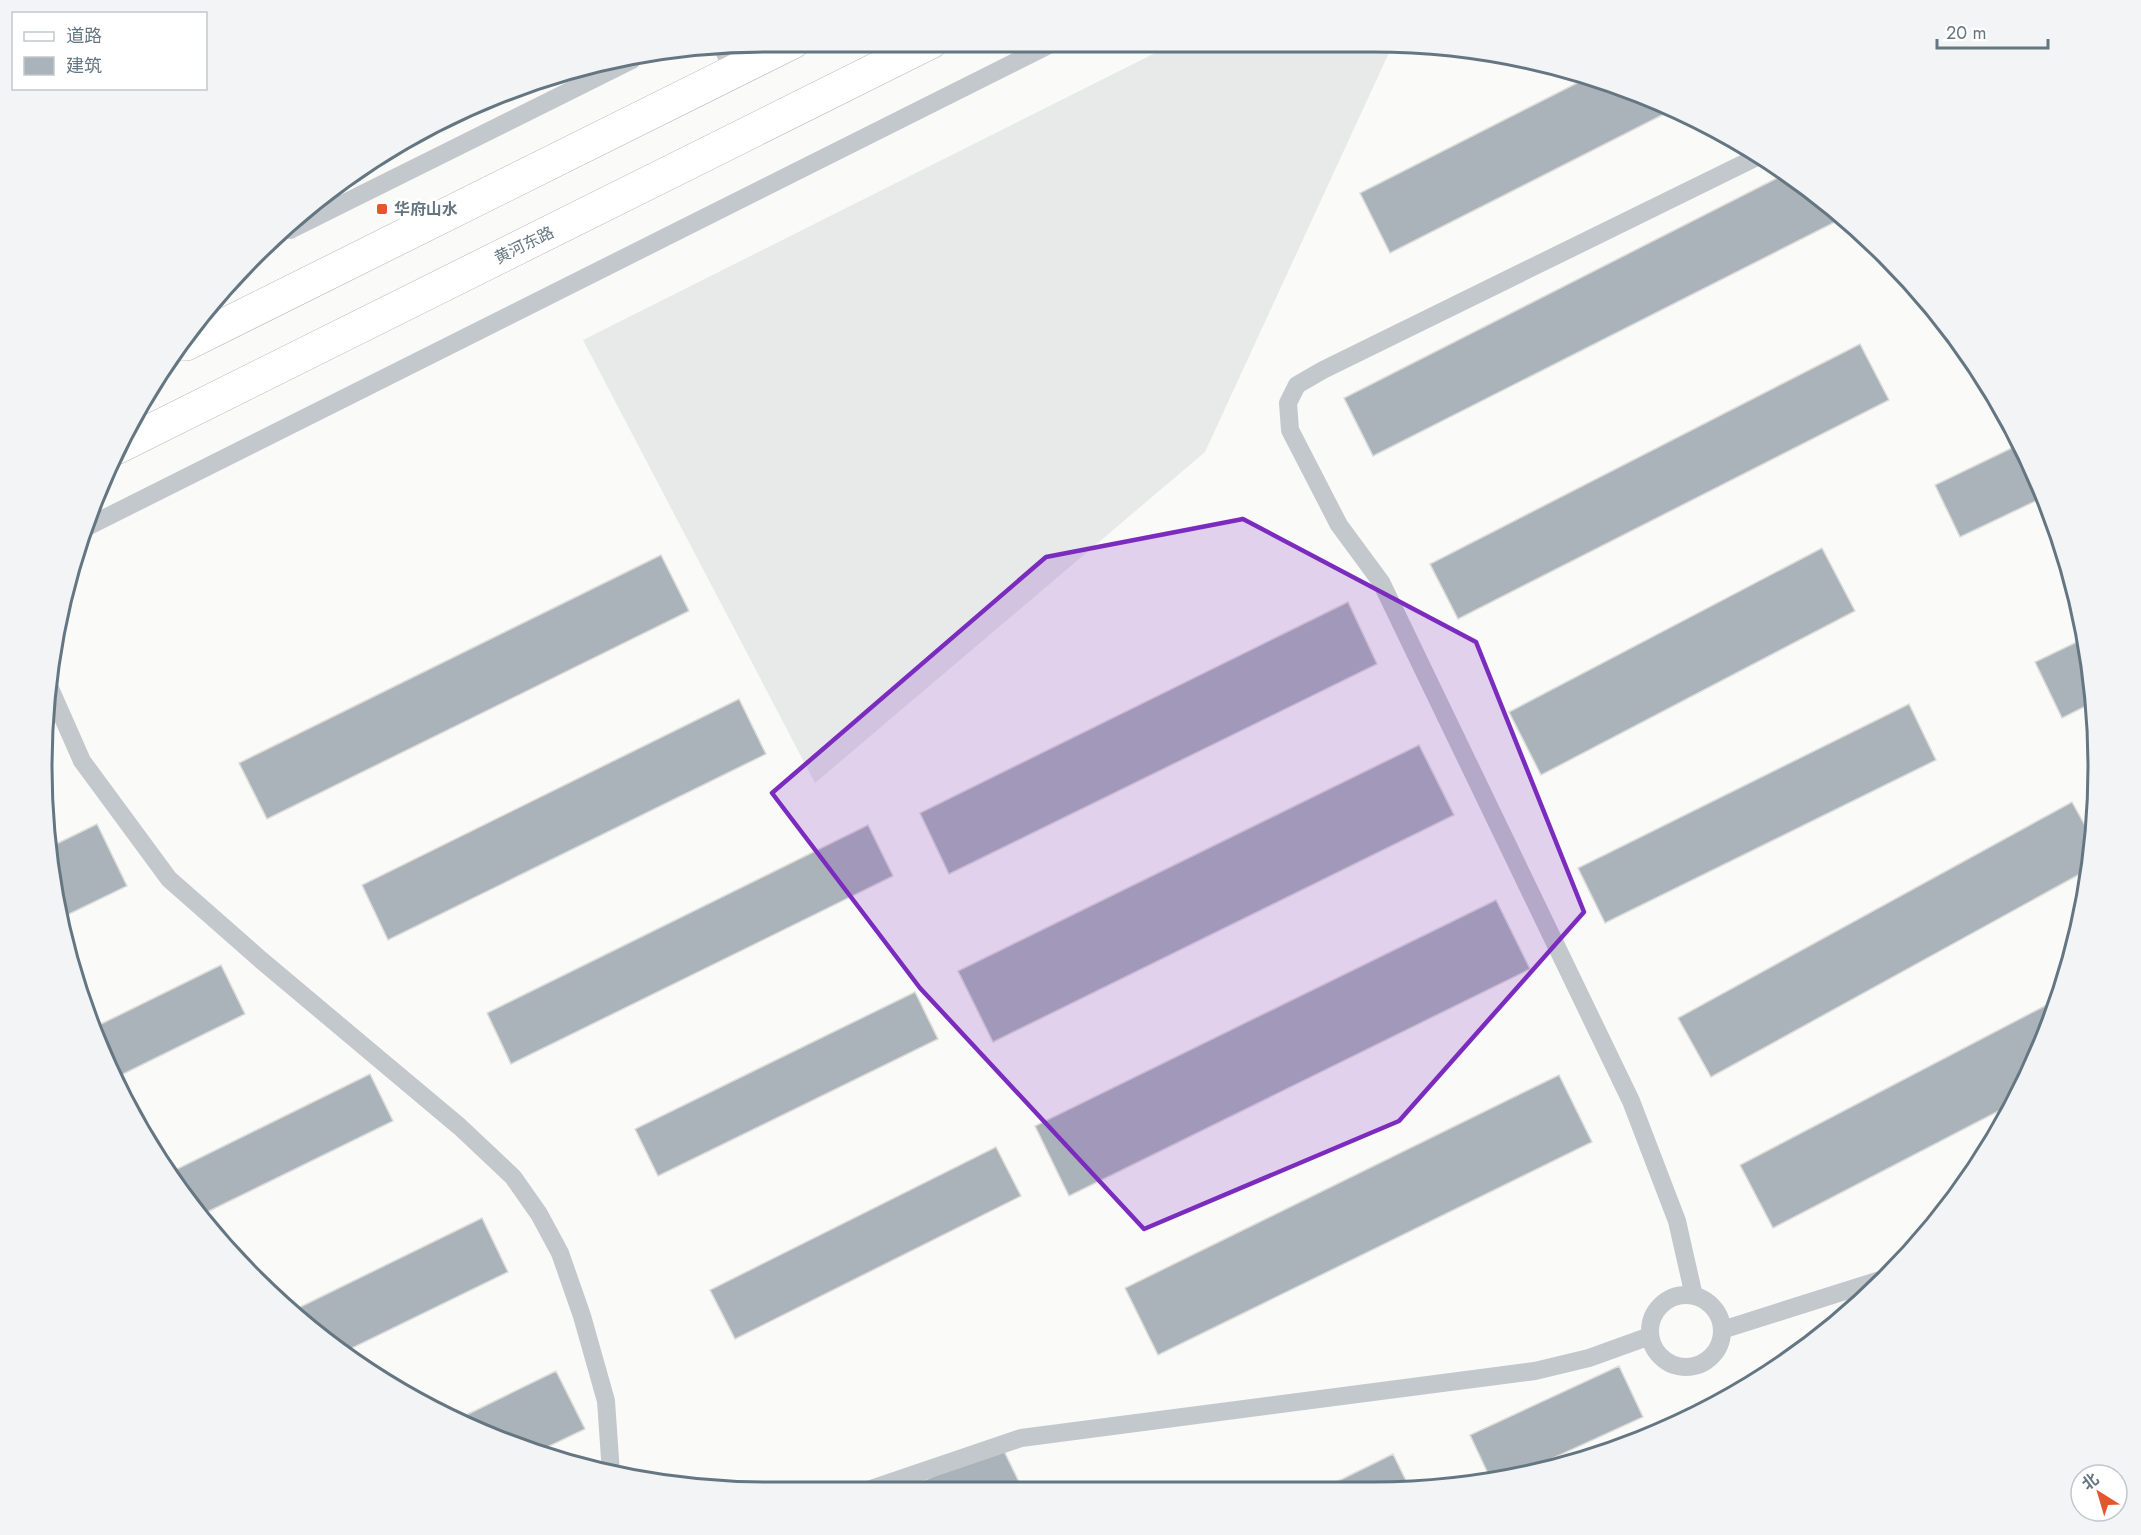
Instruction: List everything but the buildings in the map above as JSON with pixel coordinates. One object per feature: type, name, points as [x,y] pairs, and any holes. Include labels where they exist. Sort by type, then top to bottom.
[{"type":"main road","name":"黄河东路","points":[[132,440],[911,52]]},
{"type":"main road","points":[[195,339],[728,60],[755,53]]},
{"type":"lane","points":[[96,522],[1035,52]]},
{"type":"lane","points":[[305,223],[612,70]]},
{"type":"lane","points":[[1694,1296],[1677,1221],[1631,1101],[1381,582],[1339,525],[1290,430],[1288,403],[1298,385],[1323,370],[1751,160]]},
{"type":"lane","points":[[56,702],[82,761],[169,879],[261,960],[460,1127],[520,1186],[539,1214],[560,1253],[582,1316],[606,1401],[610,1465]]},
{"type":"lane","points":[[1722,1330],[1867,1284]]},
{"type":"lane","points":[[1678,1295],[1694,1296],[1708,1302],[1718,1314],[1722,1330],[1719,1345],[1710,1358],[1699,1365],[1686,1367],[1673,1365],[1662,1358],[1654,1348],[1650,1336],[1650,1323],[1664,1302],[1678,1295]]},
{"type":"lane","points":[[891,1482],[1021,1438],[1535,1371],[1589,1358],[1650,1336]]},
{"type":"highlighted area","points":[[1243,519],[1476,642],[1584,912],[1399,1121],[1144,1229],[920,988],[772,793],[1046,557]]},
{"type":"shaded area","points":[[1157,52],[1389,53],[1205,452],[815,783],[583,340]]},
{"type":"place","name":"华府山水","points":[[382,209]]}]
